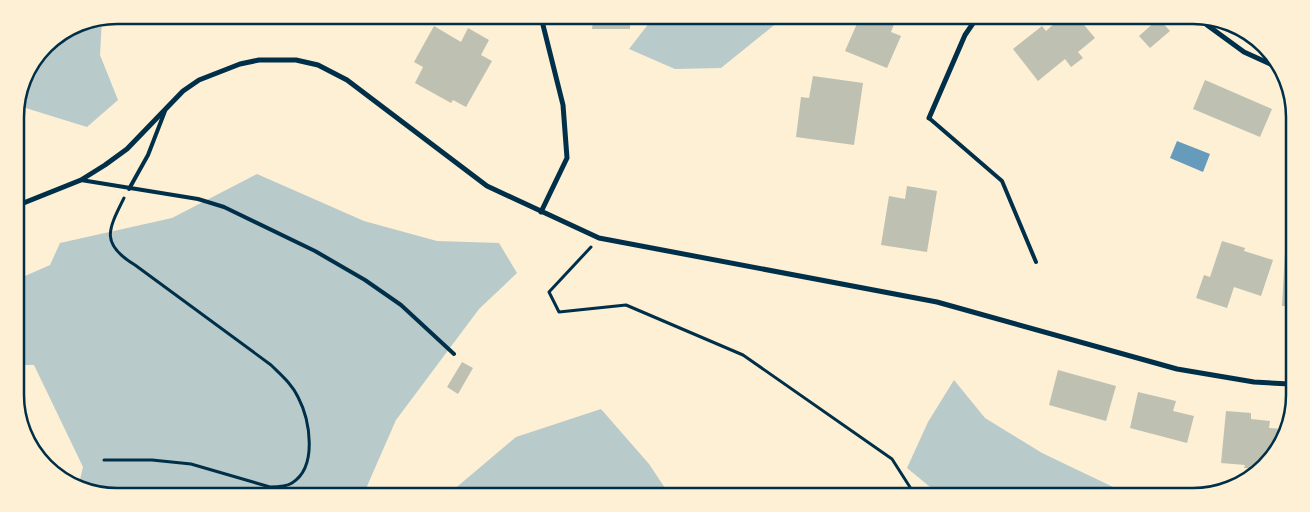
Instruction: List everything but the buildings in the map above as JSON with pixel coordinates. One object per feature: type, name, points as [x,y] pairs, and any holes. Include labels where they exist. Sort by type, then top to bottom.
[{"type":"street","points":[[541,212],[567,158],[563,105],[543,24]]},
{"type":"street","points":[[929,118],[965,35],[973,24]]},
{"type":"street","points":[[1208,25],[1244,52],[1270,64]]},
{"type":"street","points":[[24,203],[81,180],[127,149],[183,91],[199,80],[240,64],[258,60],[296,60],[318,66],[347,80],[487,186],[599,238],[937,302],[1177,369],[1254,382],[1286,384]]},
{"type":"lane","points":[[129,189],[148,155],[165,109]]},
{"type":"lane","points":[[929,118],[1002,181],[1036,262]]},
{"type":"lane","points":[[81,180],[198,199],[224,207],[315,251],[365,280],[401,305],[454,354]]},
{"type":"path","points":[[104,460],[152,460],[191,464],[270,487],[281,487],[292,483],[302,472],[309,458],[310,440],[305,418],[298,398],[287,381],[271,365],[116,252],[110,238],[110,228],[129,189]]},
{"type":"path","points":[[599,238],[549,292],[559,312],[626,306],[743,354],[892,459],[910,488]]},
{"type":"shaded area","points":[[648,24],[776,24],[721,68],[675,69],[629,49]]},
{"type":"shaded area","points":[[102,26],[100,55],[118,100],[87,127],[25,108],[33,76],[51,51],[70,36]]},
{"type":"shaded area","points":[[257,174],[364,221],[437,241],[499,243],[517,273],[479,309],[396,420],[366,488],[117,488],[93,485],[80,480],[83,467],[34,365],[24,365],[24,276],[50,265],[60,243],[172,218]]},
{"type":"shaded area","points":[[954,380],[985,418],[1042,453],[1115,488],[931,488],[907,468],[928,422]]},
{"type":"shaded area","points":[[601,409],[649,464],[665,488],[457,488],[516,437]]},
{"type":"water","points":[[1177,141],[1210,154],[1203,172],[1170,158]]}]
